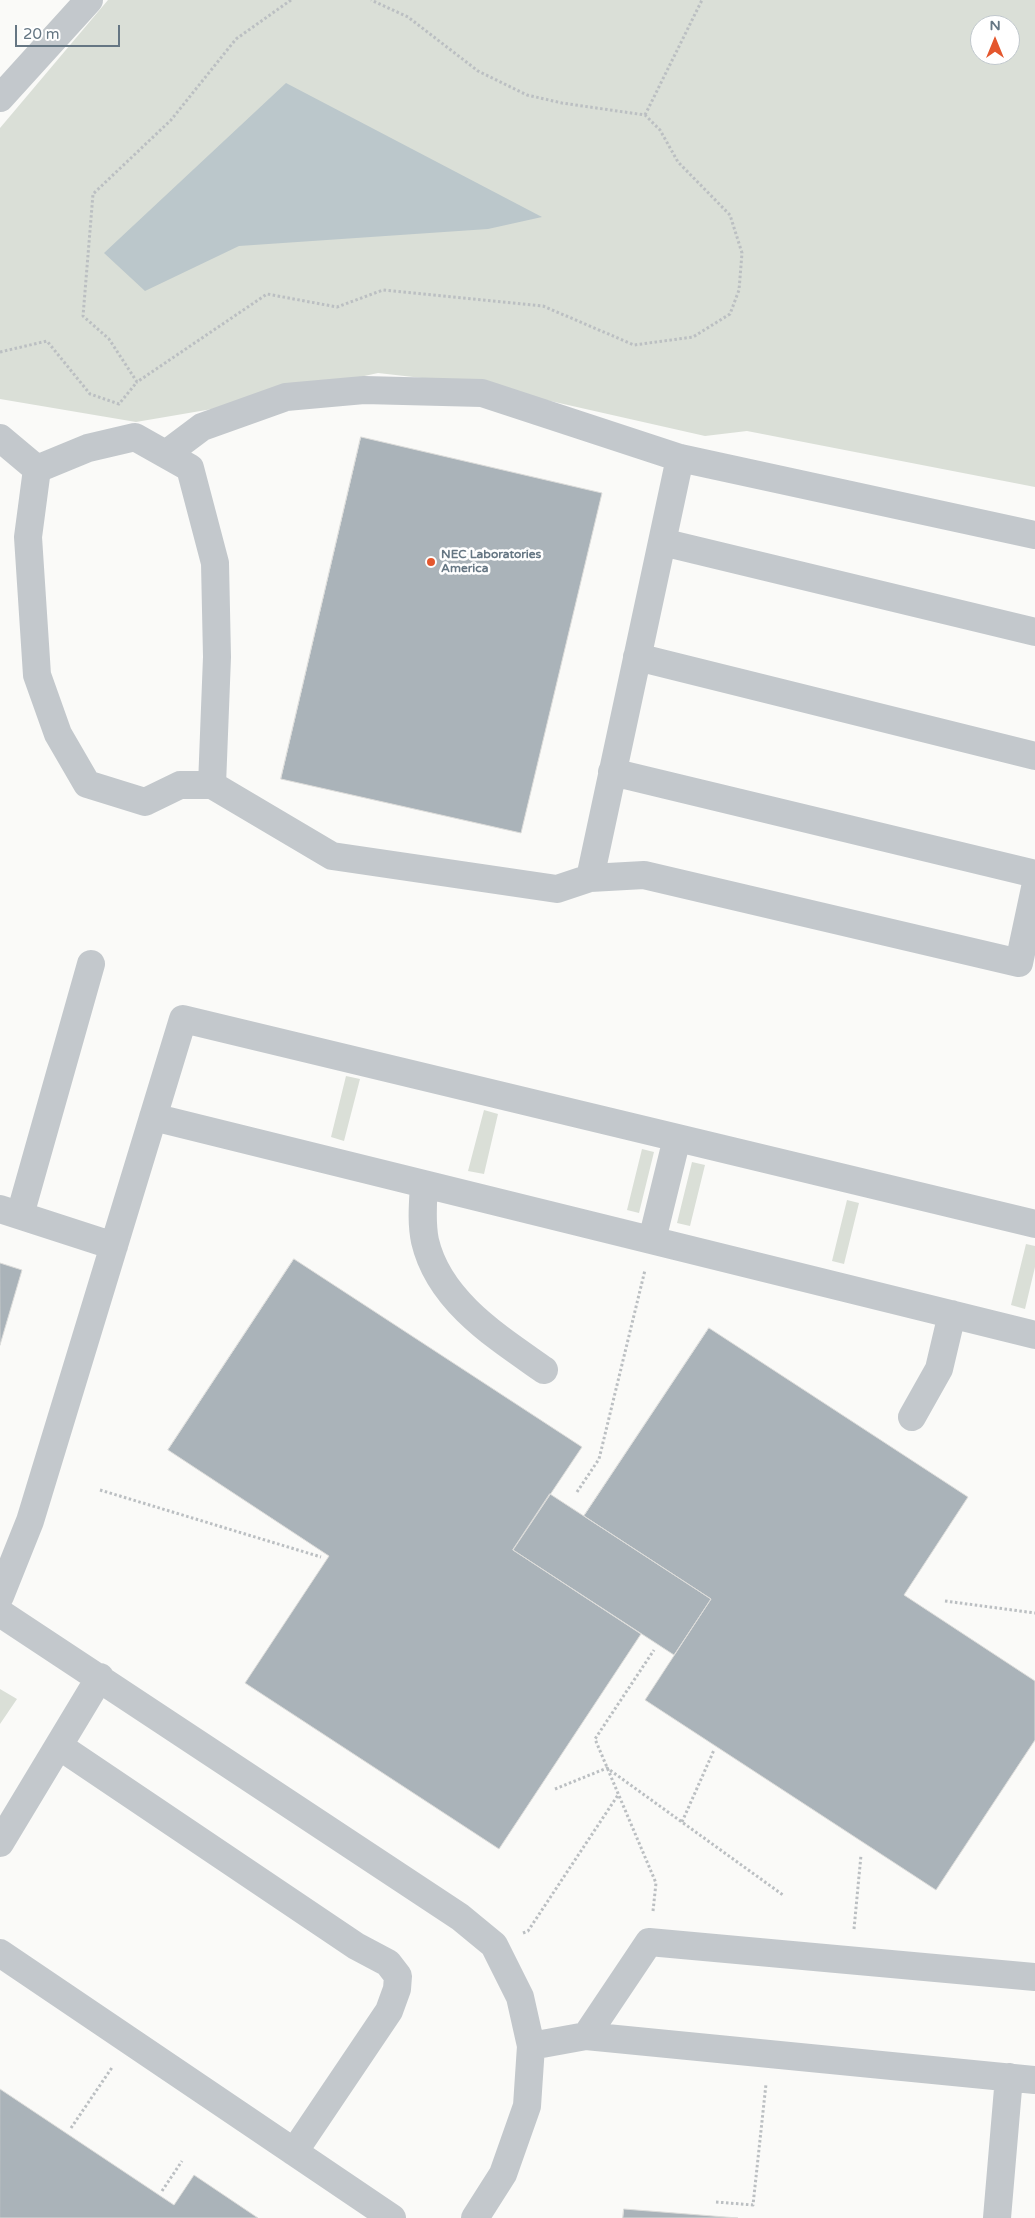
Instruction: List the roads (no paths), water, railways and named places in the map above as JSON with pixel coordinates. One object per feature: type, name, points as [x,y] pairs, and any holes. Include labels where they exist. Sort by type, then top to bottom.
[{"type":"street","points":[[0,98],[89,0]]},
{"type":"street","points":[[166,454],[202,428],[286,397],[364,390],[482,392],[680,458],[1035,535]]},
{"type":"street","points":[[38,469],[88,448],[135,437],[190,468],[216,563],[217,657],[212,785]]},
{"type":"street","points":[[0,438],[38,469]]},
{"type":"street","points":[[590,878],[680,458]]},
{"type":"street","points":[[38,469],[28,536],[38,675],[58,734],[87,784],[146,802],[180,785],[212,785],[332,856],[557,889],[590,878],[644,875],[1019,963],[1035,888]]},
{"type":"street","points":[[662,542],[1035,632]]},
{"type":"street","points":[[637,657],[1035,756]]},
{"type":"street","points":[[612,772],[1035,874]]},
{"type":"street","points":[[91,964],[10,1212],[114,1246]]},
{"type":"street","points":[[0,1596],[30,1521],[183,1019],[1035,1224]]},
{"type":"street","points":[[154,1117],[1035,1335]]},
{"type":"street","points":[[652,1240],[677,1138]]},
{"type":"street","points":[[424,1184],[422,1211],[426,1242],[437,1272],[456,1299],[488,1330],[544,1370]]},
{"type":"street","points":[[912,1417],[938,1369],[952,1314]]},
{"type":"street","points":[[0,1613],[100,1677],[460,1917],[494,1945],[520,1996],[531,2046],[527,2106],[503,2174],[475,2218]]},
{"type":"street","points":[[0,1843],[100,1677]]},
{"type":"street","points":[[59,1746],[356,1946],[388,1963],[398,1976],[398,1989],[389,2010],[294,2152]]},
{"type":"street","points":[[586,2036],[649,1942],[1035,1977]]},
{"type":"street","points":[[0,1953],[392,2218]]},
{"type":"street","points":[[531,2046],[586,2036],[1035,2080]]},
{"type":"street","points":[[997,2218],[1008,2077]]},
{"type":"place","name":"NEC Laboratories America","points":[[431,562]]}]
